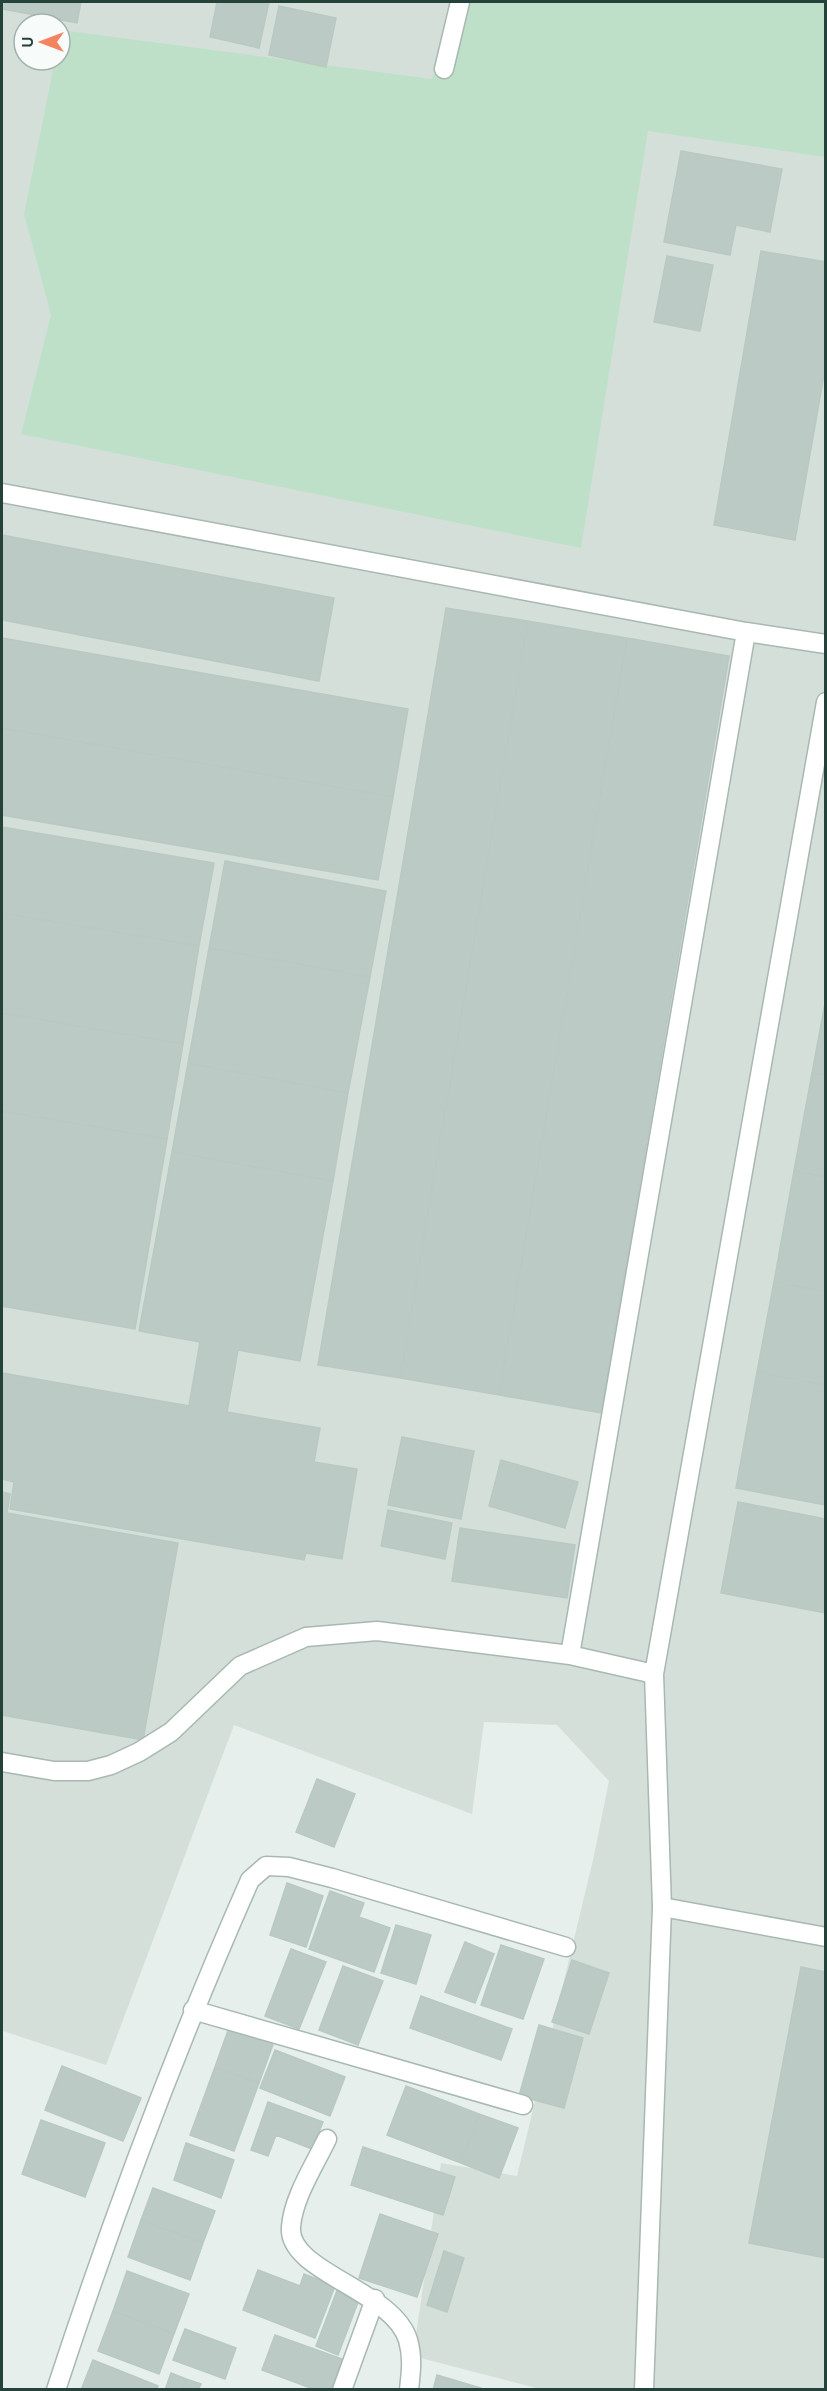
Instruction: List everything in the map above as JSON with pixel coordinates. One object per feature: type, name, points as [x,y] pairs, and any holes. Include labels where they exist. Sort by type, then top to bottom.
[{"type":"street","points":[[444,69],[460,2]]},
{"type":"street","points":[[2,493],[746,632],[825,644]]},
{"type":"street","points":[[570,1655],[746,632]]},
{"type":"street","points":[[644,2390],[662,1907],[654,1674],[825,702]]},
{"type":"street","points":[[2,1762],[54,1771],[88,1771],[111,1765],[139,1752],[171,1732],[240,1666],[306,1637],[377,1631],[570,1655],[654,1674]]},
{"type":"street","points":[[56,2390],[99,2258],[193,2010],[250,1880],[266,1866],[289,1867],[332,1878],[566,1947]]},
{"type":"street","points":[[662,1907],[825,1937]]},
{"type":"street","points":[[193,2010],[523,2105]]},
{"type":"street","points":[[327,2139],[294,2211],[290,2230],[295,2247],[305,2258],[375,2299],[393,2315],[408,2338],[412,2360],[409,2390]]},
{"type":"street","points":[[342,2390],[375,2299]]},
{"type":"shaded area","points":[[2,2],[825,2],[825,2389],[540,2389],[413,2356],[441,2163],[517,2176],[593,1860],[609,1781],[557,1725],[484,1722],[472,1814],[234,1725],[106,2065],[3,2031],[2,2036]]},
{"type":"green space","points":[[463,2],[825,2],[825,157],[648,131],[581,548],[21,434],[51,315],[24,214],[53,72],[72,72],[72,31],[432,79]]},
{"type":"building","points":[[2,2],[81,2],[77,23],[72,22],[72,12],[18,12],[2,9]]},
{"type":"building","points":[[217,2],[269,2],[259,48],[210,37]]},
{"type":"building","points":[[279,6],[336,18],[326,67],[269,55]]},
{"type":"building","points":[[681,151],[782,169],[770,232],[736,225],[730,255],[664,242]]},
{"type":"building","points":[[761,251],[826,262],[826,363],[795,540],[714,525]]},
{"type":"building","points":[[667,256],[713,265],[700,331],[654,322]]},
{"type":"building","points":[[2,535],[334,598],[319,681],[2,620]]},
{"type":"building","points":[[446,608],[528,621],[400,1378],[318,1365]]},
{"type":"building","points":[[528,621],[627,638],[499,1395],[400,1378]]},
{"type":"building","points":[[2,638],[408,709],[393,797],[2,728]]},
{"type":"building","points":[[627,638],[729,656],[601,1413],[499,1395]]},
{"type":"building","points":[[2,728],[393,797],[378,880],[2,815]]},
{"type":"building","points":[[2,827],[214,863],[199,946],[2,913]]},
{"type":"building","points":[[225,861],[386,891],[370,977],[209,948]]},
{"type":"building","points":[[2,913],[199,946],[183,1044],[2,1013]]},
{"type":"building","points":[[209,948],[370,977],[348,1093],[188,1063]]},
{"type":"building","points":[[826,998],[826,1075],[812,1073]]},
{"type":"building","points":[[2,1013],[183,1044],[167,1139],[2,1111]]},
{"type":"building","points":[[188,1063],[348,1093],[333,1181],[172,1152]]},
{"type":"building","points":[[812,1073],[826,1075],[826,1177],[794,1171]]},
{"type":"building","points":[[2,1111],[167,1139],[135,1329],[2,1306]]},
{"type":"building","points":[[172,1152],[333,1181],[300,1361],[238,1350],[227,1412],[320,1428],[314,1462],[357,1469],[342,1559],[306,1553],[304,1560],[10,1509],[14,1482],[2,1479],[2,1373],[189,1406],[200,1342],[139,1331]]},
{"type":"building","points":[[794,1171],[826,1177],[826,1292],[774,1282]]},
{"type":"building","points":[[774,1282],[826,1292],[826,1385],[757,1372]]},
{"type":"building","points":[[757,1372],[826,1385],[826,1505],[736,1488]]},
{"type":"building","points":[[402,1437],[474,1451],[461,1519],[388,1505]]},
{"type":"building","points":[[501,1460],[578,1482],[565,1528],[489,1506]]},
{"type":"building","points":[[2,1492],[10,1494],[7,1513],[178,1543],[143,1740],[2,1715]]},
{"type":"building","points":[[738,1502],[826,1519],[826,1613],[721,1593]]},
{"type":"building","points":[[388,1510],[452,1523],[445,1559],[381,1546]]},
{"type":"building","points":[[460,1528],[575,1545],[567,1598],[452,1581]]},
{"type":"building","points":[[317,1779],[355,1794],[334,1847],[296,1832]]},
{"type":"building","points":[[287,1883],[323,1896],[306,1947],[270,1935]]},
{"type":"building","points":[[330,1891],[364,1903],[359,1917],[390,1928],[374,1972],[309,1949]]},
{"type":"building","points":[[396,1925],[431,1935],[416,1984],[381,1973]]},
{"type":"building","points":[[465,1942],[494,1954],[475,2003],[445,1992]]},
{"type":"building","points":[[501,1945],[544,1959],[523,2019],[481,2005]]},
{"type":"building","points":[[291,1949],[326,1962],[299,2029],[265,2016]]},
{"type":"building","points":[[572,1960],[609,1973],[589,2034],[552,2022]]},
{"type":"building","points":[[343,1966],[383,1981],[358,2045],[319,2030]]},
{"type":"building","points":[[801,1967],[826,1972],[826,2258],[749,2243]]},
{"type":"building","points":[[421,1996],[512,2029],[501,2060],[410,2028]]},
{"type":"building","points":[[231,2022],[275,2039],[259,2083],[215,2067]]},
{"type":"building","points":[[539,2025],[583,2038],[564,2108],[519,2096]]},
{"type":"building","points":[[275,2050],[345,2077],[330,2116],[260,2088]]},
{"type":"building","points":[[62,2066],[141,2098],[123,2141],[45,2110]]},
{"type":"building","points":[[215,2067],[259,2083],[234,2151],[190,2135]]},
{"type":"building","points":[[406,2086],[479,2114],[461,2163],[387,2135]]},
{"type":"building","points":[[268,2102],[323,2122],[312,2149],[276,2135],[268,2156],[251,2150]]},
{"type":"building","points":[[479,2114],[518,2128],[499,2178],[461,2163]]},
{"type":"building","points":[[41,2120],[105,2143],[85,2197],[22,2174]]},
{"type":"building","points":[[186,2143],[234,2160],[221,2198],[174,2180]]},
{"type":"building","points":[[363,2147],[455,2177],[443,2215],[351,2185]]},
{"type":"building","points":[[153,2188],[215,2211],[203,2243],[141,2220]]},
{"type":"building","points":[[380,2214],[438,2234],[417,2297],[359,2278]]},
{"type":"building","points":[[141,2220],[203,2243],[190,2280],[128,2257]]},
{"type":"building","points":[[444,2251],[464,2258],[447,2312],[427,2305]]},
{"type":"building","points":[[258,2270],[300,2286],[304,2274],[335,2286],[315,2338],[243,2310]]},
{"type":"building","points":[[127,2271],[189,2294],[174,2334],[113,2311]]},
{"type":"building","points":[[338,2288],[360,2297],[338,2355],[316,2346]]},
{"type":"building","points":[[113,2311],[174,2334],[159,2374],[98,2351]]},
{"type":"building","points":[[185,2329],[236,2348],[225,2379],[173,2360]]},
{"type":"building","points":[[275,2335],[342,2359],[331,2390],[316,2390],[262,2370]]},
{"type":"building","points":[[93,2360],[158,2386],[156,2390],[81,2390]]},
{"type":"building","points":[[171,2373],[186,2379],[182,2390],[165,2390]]},
{"type":"building","points":[[437,2375],[481,2388],[481,2390],[433,2390]]},
{"type":"building","points":[[186,2379],[201,2384],[198,2390],[182,2390]]}]
